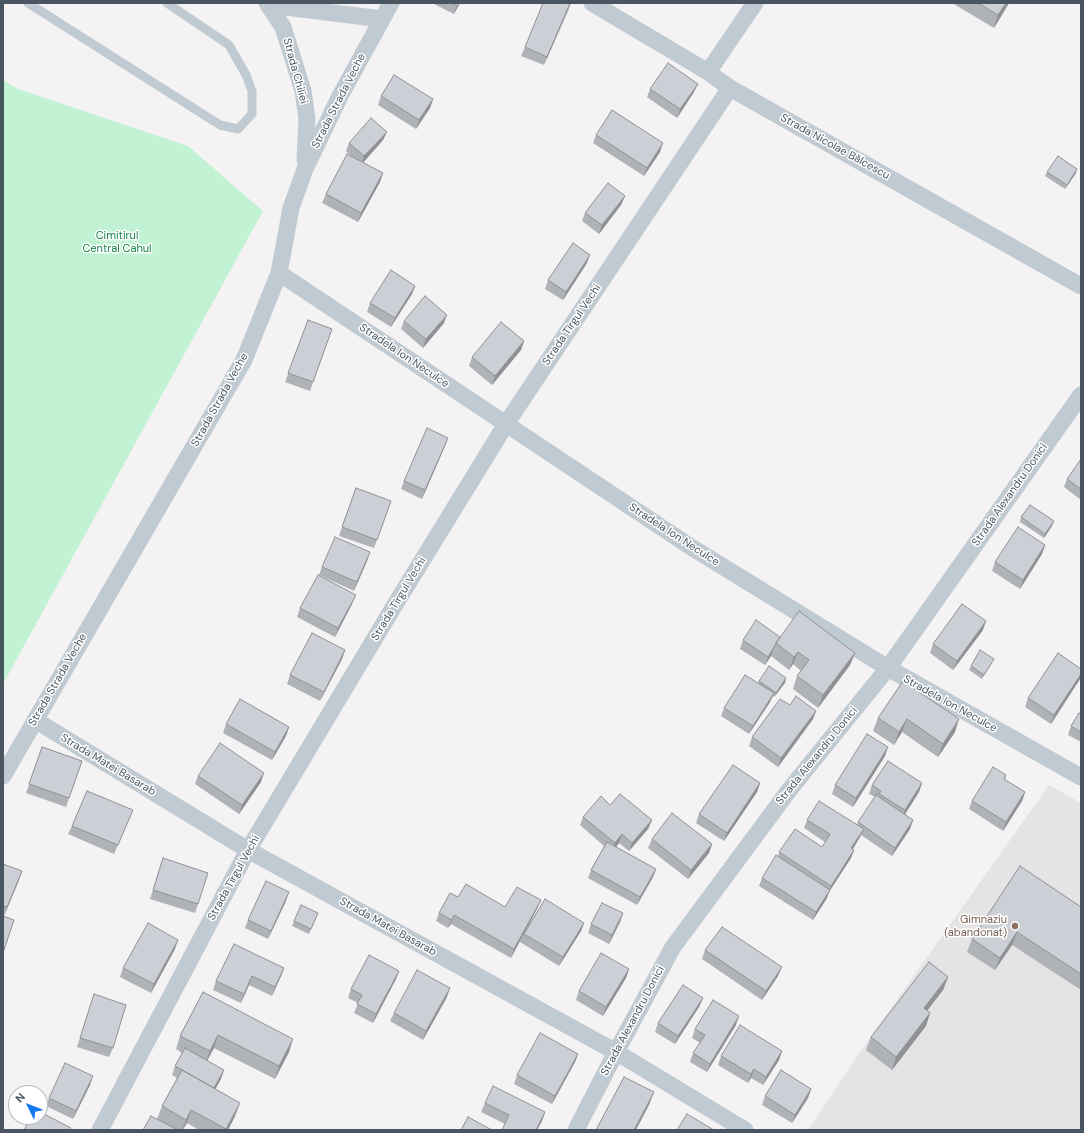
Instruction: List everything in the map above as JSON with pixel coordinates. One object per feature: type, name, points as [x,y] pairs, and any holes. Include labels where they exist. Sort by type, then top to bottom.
[{"type":"street","name":"Strada Strada Veche","points":[[3,776],[244,360],[279,273],[291,208],[305,169],[340,96],[391,3]]},
{"type":"street","name":"Strada Nicolae Bălcescu","points":[[592,3],[708,72],[730,88],[1081,286]]},
{"type":"street","points":[[708,72],[755,3]]},
{"type":"street","points":[[268,4],[382,19]]},
{"type":"street","name":"Strada Chiliei","points":[[268,4],[283,27],[303,91],[307,119],[305,169]]},
{"type":"street","name":"Strada Tîrgul Vechi","points":[[100,1130],[248,850],[388,615],[506,424],[730,88]]},
{"type":"street","name":"Stradela Ion Neculce","points":[[279,273],[691,547],[888,668],[1081,777]]},
{"type":"street","name":"Strada Alexandru Donici","points":[[576,1130],[673,947],[790,789],[888,668],[1081,395]]},
{"type":"street","name":"Strada Matei Basarab","points":[[35,720],[248,850],[616,1052],[745,1130]]},
{"type":"lane","points":[[28,3],[220,126],[238,130],[252,114],[252,91],[246,75],[229,45],[167,3]]},
{"type":"shaded area","name":"Gimnaziu (abandonat)","points":[[1049,785],[1081,803],[1081,1130],[808,1130],[862,1049]]},
{"type":"green space","name":"Cimitirul Central Cahul","points":[[3,80],[18,89],[188,146],[263,211],[3,684]]},
{"type":"building","points":[[452,3],[459,3],[457,6]]},
{"type":"building","points":[[543,3],[570,3],[547,57],[525,47]]},
{"type":"building","points":[[978,3],[1006,3],[998,15]]},
{"type":"building","points":[[668,63],[698,84],[680,109],[650,89]]},
{"type":"building","points":[[394,75],[433,99],[419,120],[381,96]]},
{"type":"building","points":[[612,110],[663,143],[647,168],[596,135]]},
{"type":"building","points":[[371,118],[387,132],[364,156],[349,143]]},
{"type":"building","points":[[347,154],[383,173],[361,213],[326,194]]},
{"type":"building","points":[[1058,156],[1077,169],[1067,185],[1047,172]]},
{"type":"building","points":[[608,183],[625,196],[602,225],[585,213]]},
{"type":"building","points":[[573,243],[590,255],[566,292],[548,280]]},
{"type":"building","points":[[391,270],[415,286],[395,318],[370,303]]},
{"type":"building","points":[[425,296],[447,315],[426,339],[404,321]]},
{"type":"building","points":[[308,320],[332,329],[313,382],[288,373]]},
{"type":"building","points":[[501,322],[524,341],[495,376],[472,357]]},
{"type":"building","points":[[427,428],[448,438],[425,490],[404,481]]},
{"type":"building","points":[[1081,459],[1081,489],[1067,479]]},
{"type":"building","points":[[356,488],[391,501],[377,540],[342,527]]},
{"type":"building","points":[[1030,505],[1054,521],[1045,534],[1021,517]]},
{"type":"building","points":[[1018,527],[1045,545],[1023,580],[995,562]]},
{"type":"building","points":[[335,537],[370,552],[357,582],[322,567]]},
{"type":"building","points":[[318,575],[356,595],[338,628],[300,608]]},
{"type":"building","points":[[962,604],[986,621],[957,661],[933,644]]},
{"type":"building","points":[[799,611],[855,653],[823,695],[797,676],[809,660],[798,652],[794,657],[776,643]]},
{"type":"building","points":[[756,620],[780,637],[768,657],[743,640]]},
{"type":"building","points":[[312,633],[345,650],[324,692],[290,675]]},
{"type":"building","points":[[980,650],[994,659],[984,675],[971,666]]},
{"type":"building","points":[[1058,653],[1081,669],[1081,674],[1054,715],[1028,698]]},
{"type":"building","points":[[769,666],[786,678],[776,693],[759,681]]},
{"type":"building","points":[[745,675],[774,693],[753,726],[724,708]]},
{"type":"building","points":[[903,681],[959,719],[943,744],[907,719],[899,732],[878,718]]},
{"type":"building","points":[[796,696],[816,711],[781,758],[752,737],[780,699],[790,705]]},
{"type":"building","points":[[240,699],[289,727],[275,752],[226,724]]},
{"type":"building","points":[[1079,713],[1081,715],[1081,732],[1071,726]]},
{"type":"building","points":[[867,734],[888,747],[856,798],[835,785]]},
{"type":"building","points":[[220,743],[264,773],[242,805],[198,776]]},
{"type":"building","points":[[42,747],[82,761],[69,798],[29,784]]},
{"type":"building","points":[[888,761],[922,783],[905,810],[879,794],[881,791],[872,785]]},
{"type":"building","points":[[733,765],[760,783],[727,833],[699,814]]},
{"type":"building","points":[[993,767],[1006,775],[1004,779],[1025,792],[1006,822],[972,801]]},
{"type":"building","points":[[87,791],[133,810],[118,845],[72,826]]},
{"type":"building","points":[[620,794],[652,820],[632,843],[622,834],[615,843],[583,817],[601,796],[610,805]]},
{"type":"building","points":[[876,795],[913,820],[895,848],[858,822]]},
{"type":"building","points":[[819,801],[864,829],[851,848],[854,850],[831,886],[779,852],[795,829],[822,847],[830,834],[807,820]]},
{"type":"building","points":[[672,813],[712,844],[691,870],[652,839]]},
{"type":"building","points":[[607,842],[656,869],[640,897],[591,870]]},
{"type":"building","points":[[776,855],[830,890],[816,912],[762,878]]},
{"type":"building","points":[[163,858],[208,873],[198,904],[153,890]]},
{"type":"building","points":[[3,864],[22,871],[7,907],[3,906]]},
{"type":"building","points":[[1020,866],[1081,907],[1081,974],[1017,932],[1000,958],[972,939]]},
{"type":"building","points":[[266,881],[289,892],[271,931],[248,920]]},
{"type":"building","points":[[466,884],[505,907],[517,887],[541,900],[514,949],[454,915],[452,920],[439,913],[450,893],[458,897]]},
{"type":"building","points":[[545,899],[584,923],[563,957],[524,934]]},
{"type":"building","points":[[602,903],[623,913],[612,935],[591,924]]},
{"type":"building","points":[[301,905],[318,913],[311,929],[294,921]]},
{"type":"building","points":[[3,916],[14,920],[3,953]]},
{"type":"building","points":[[148,923],[178,940],[154,984],[123,968]]},
{"type":"building","points":[[722,927],[782,967],[766,991],[705,950]]},
{"type":"building","points":[[234,944],[284,968],[275,987],[252,976],[244,994],[216,981]]},
{"type":"building","points":[[601,953],[629,969],[606,1007],[579,991]]},
{"type":"building","points":[[369,955],[399,971],[376,1014],[357,1004],[362,995],[351,989]]},
{"type":"building","points":[[929,962],[948,977],[924,1008],[930,1013],[896,1057],[871,1037]]},
{"type":"building","points":[[417,970],[450,988],[426,1031],[394,1013]]},
{"type":"building","points":[[683,985],[703,998],[678,1036],[658,1023]]},
{"type":"building","points":[[203,992],[293,1039],[279,1066],[218,1035],[210,1051],[180,1036]]},
{"type":"building","points":[[94,994],[126,1005],[113,1048],[80,1038]]},
{"type":"building","points":[[713,1000],[739,1016],[710,1064],[693,1053],[705,1035],[695,1029]]},
{"type":"building","points":[[740,1025],[782,1051],[766,1077],[754,1069],[751,1074],[721,1056]]},
{"type":"building","points":[[540,1033],[578,1054],[555,1096],[517,1075]]},
{"type":"building","points":[[185,1048],[224,1070],[214,1088],[175,1066]]},
{"type":"building","points":[[65,1063],[93,1076],[76,1111],[49,1098]]},
{"type":"building","points":[[182,1070],[240,1103],[226,1129],[191,1110],[186,1120],[162,1106]]},
{"type":"building","points":[[781,1070],[811,1089],[795,1115],[765,1096]]},
{"type":"building","points":[[624,1077],[654,1092],[634,1130],[596,1130]]},
{"type":"building","points":[[493,1086],[545,1112],[536,1130],[502,1130],[509,1115],[485,1103]]},
{"type":"building","points":[[687,1114],[714,1130],[677,1130]]},
{"type":"building","points":[[48,1116],[71,1128],[70,1130],[24,1130],[27,1125],[48,1125]]},
{"type":"building","points":[[151,1116],[178,1130],[143,1130]]},
{"type":"building","points":[[468,1117],[492,1130],[461,1130]]},
{"type":"place","name":"Gimnaziu (abandonat)","points":[[1015,926]]}]
